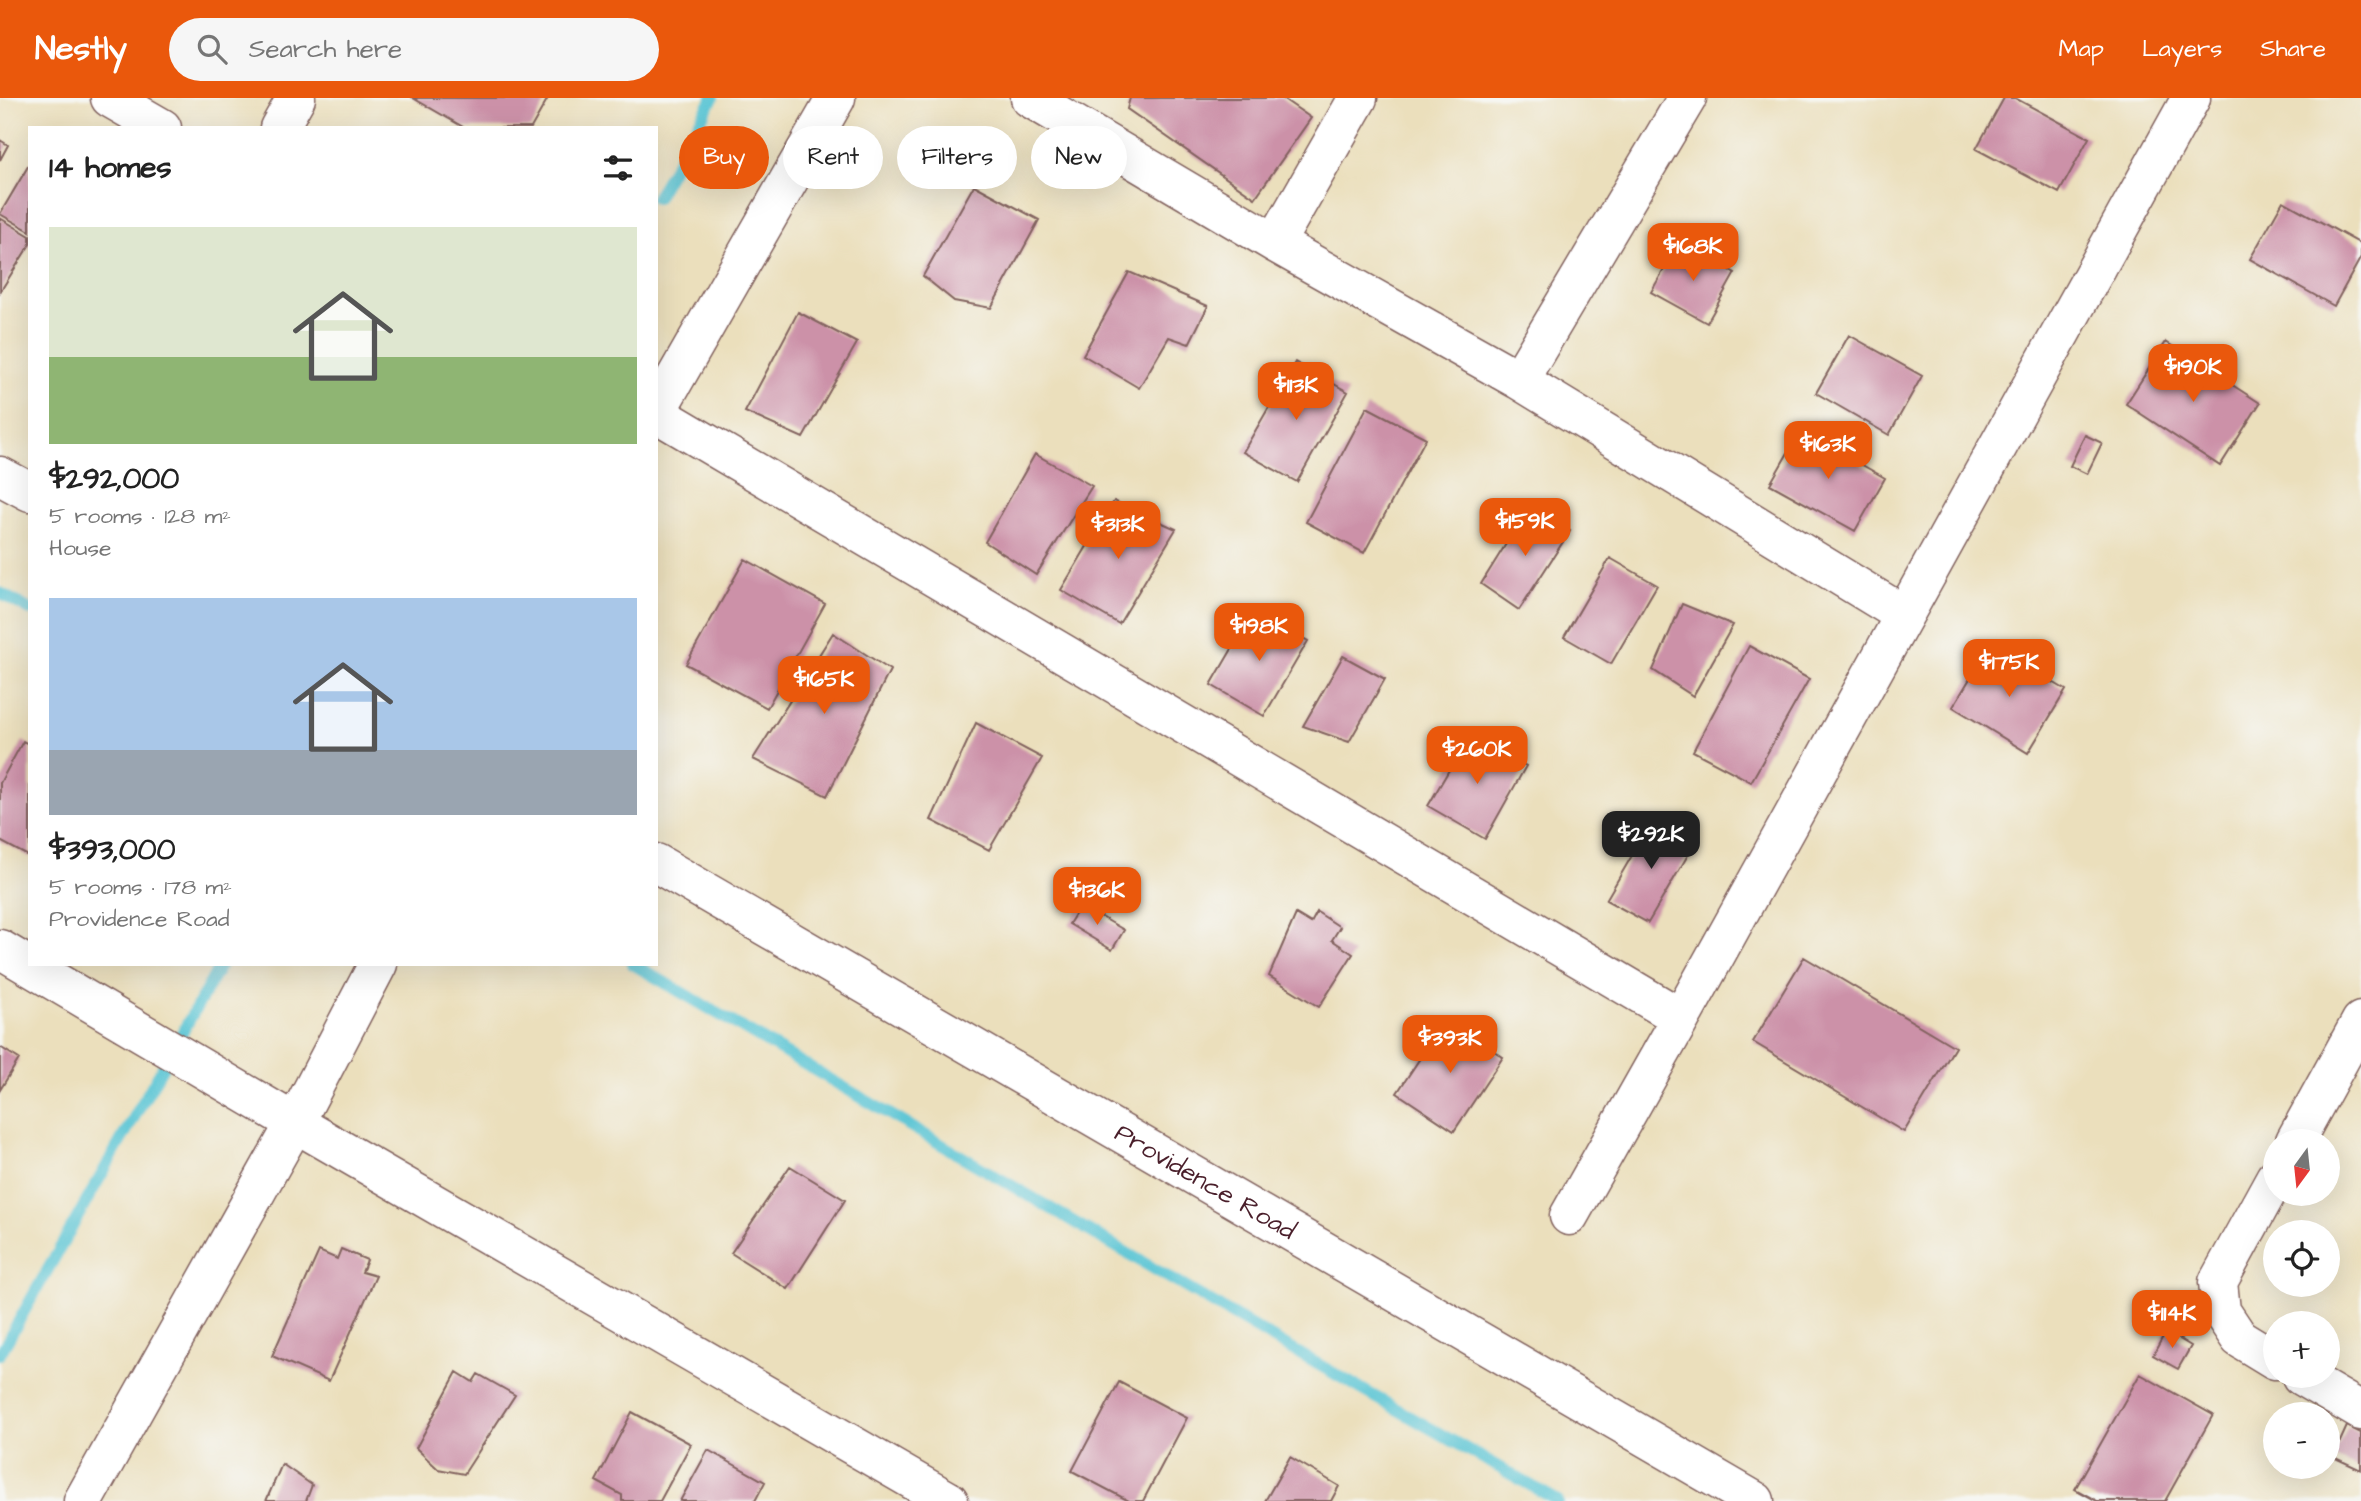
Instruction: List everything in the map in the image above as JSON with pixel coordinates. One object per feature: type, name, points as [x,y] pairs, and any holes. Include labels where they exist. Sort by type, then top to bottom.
[{"type":"street","points":[[110,98],[159,126]]},
{"type":"street","points":[[280,126],[296,98]]},
{"type":"street","points":[[658,409],[836,98]]},
{"type":"street","points":[[1030,98],[1275,243],[1519,380],[1904,615]]},
{"type":"street","points":[[1275,243],[1358,98]]},
{"type":"street","points":[[1519,380],[1686,98]]},
{"type":"street","points":[[1569,1216],[2191,98]]},
{"type":"street","points":[[658,413],[1681,1018]]},
{"type":"street","points":[[0,476],[28,491]]},
{"type":"street","name":"Providence Road","points":[[658,864],[1755,1501]]},
{"type":"street","points":[[0,949],[28,966]]},
{"type":"street","points":[[29,966],[949,1501]]},
{"type":"street","points":[[83,1501],[295,1123],[377,966]]},
{"type":"street","points":[[2302,1129],[2361,1021]]},
{"type":"street","points":[[2263,1200],[2218,1282],[2221,1311],[2239,1338],[2263,1353]]},
{"type":"street","points":[[2322,1388],[2361,1411]]},
{"type":"building","points":[[413,98],[548,98],[532,126],[462,126]]},
{"type":"building","points":[[1130,98],[1282,98],[1311,118],[1255,198],[1127,109]]},
{"type":"building","points":[[2004,98],[2015,98],[2089,138],[2059,193],[1976,149]]},
{"type":"building","points":[[0,140],[8,145],[0,160]]},
{"type":"building","points":[[28,166],[28,230],[0,214]]},
{"type":"building","points":[[972,189],[981,189],[1039,220],[991,308],[954,301],[923,276]]},
{"type":"building","points":[[2283,201],[2361,244],[2361,257],[2334,306],[2250,259]]},
{"type":"building","points":[[0,218],[28,235],[28,247],[0,292]]},
{"type":"building","points":[[1680,242],[1735,273],[1707,323],[1651,292]]},
{"type":"building","points":[[1129,272],[1208,306],[1189,344],[1169,337],[1139,388],[1083,355]]},
{"type":"building","points":[[798,312],[857,343],[803,438],[745,412]]},
{"type":"building","points":[[1849,335],[1922,376],[1889,435],[1816,393]]},
{"type":"building","points":[[2166,342],[2260,403],[2220,466],[2126,404]]},
{"type":"building","points":[[1295,362],[1348,392],[1297,482],[1243,452]]},
{"type":"building","points":[[1367,407],[1426,438],[1364,553],[1306,522]]},
{"type":"building","points":[[1801,430],[1885,478],[1855,531],[1770,484]]},
{"type":"building","points":[[2085,435],[2102,443],[2087,474],[2070,466]]},
{"type":"building","points":[[1035,454],[1092,486],[1036,575],[985,542]]},
{"type":"building","points":[[1114,501],[1176,529],[1119,624],[1061,590]]},
{"type":"building","points":[[1529,507],[1570,531],[1519,610],[1481,584]]},
{"type":"building","points":[[1610,558],[1657,585],[1611,664],[1564,637]]},
{"type":"building","points":[[745,559],[825,604],[767,708],[686,664]]},
{"type":"building","points":[[1682,604],[1733,625],[1693,696],[1653,670]]},
{"type":"building","points":[[1254,611],[1308,641],[1264,716],[1211,685]]},
{"type":"building","points":[[833,633],[890,670],[827,796],[753,759]]},
{"type":"building","points":[[1990,645],[2066,690],[2028,753],[1953,707]]},
{"type":"building","points":[[1749,646],[1809,679],[1751,782],[1693,751]]},
{"type":"building","points":[[1343,656],[1385,679],[1349,742],[1303,726]]},
{"type":"building","points":[[976,723],[1042,758],[989,850],[931,820]]},
{"type":"building","points":[[1470,734],[1526,766],[1485,839],[1428,806]]},
{"type":"building","points":[[23,741],[28,744],[28,856],[0,841],[0,783]]},
{"type":"building","points":[[1654,818],[1695,843],[1648,923],[1606,900]]},
{"type":"building","points":[[1081,905],[1124,930],[1112,950],[1069,924]]},
{"type":"building","points":[[1317,912],[1340,927],[1332,940],[1353,954],[1319,1007],[1269,976],[1296,914],[1311,923]]},
{"type":"building","points":[[1804,957],[1955,1047],[1904,1132],[1753,1042]]},
{"type":"building","points":[[1446,1019],[1503,1057],[1454,1131],[1397,1093]]},
{"type":"building","points":[[0,1047],[19,1059],[0,1090]]},
{"type":"building","points":[[790,1166],[845,1200],[788,1289],[731,1253]]},
{"type":"building","points":[[341,1249],[367,1260],[362,1272],[376,1276],[329,1381],[272,1356],[319,1251],[337,1259]]},
{"type":"building","points":[[2166,1331],[2191,1346],[2178,1369],[2153,1355]]},
{"type":"building","points":[[457,1372],[473,1382],[478,1374],[515,1395],[464,1474],[438,1469],[416,1448]]},
{"type":"building","points":[[2140,1374],[2213,1415],[2165,1501],[2097,1501],[2075,1489]]},
{"type":"building","points":[[1119,1382],[1187,1418],[1143,1501],[1129,1501],[1072,1471]]},
{"type":"building","points":[[632,1412],[691,1444],[660,1501],[622,1501],[622,1495],[596,1481]]},
{"type":"building","points":[[2347,1426],[2361,1433],[2361,1470],[2340,1460],[2340,1442]]},
{"type":"building","points":[[708,1450],[765,1482],[755,1501],[680,1501]]},
{"type":"building","points":[[1290,1457],[1339,1486],[1331,1501],[1265,1501]]},
{"type":"building","points":[[282,1464],[312,1485],[306,1501],[266,1501]]},
{"type":"waterway","points":[[658,194],[713,98]]},
{"type":"waterway","points":[[0,593],[28,609]]},
{"type":"waterway","points":[[0,1354],[220,966]]},
{"type":"waterway","points":[[636,966],[1279,1342],[1558,1501]]}]
